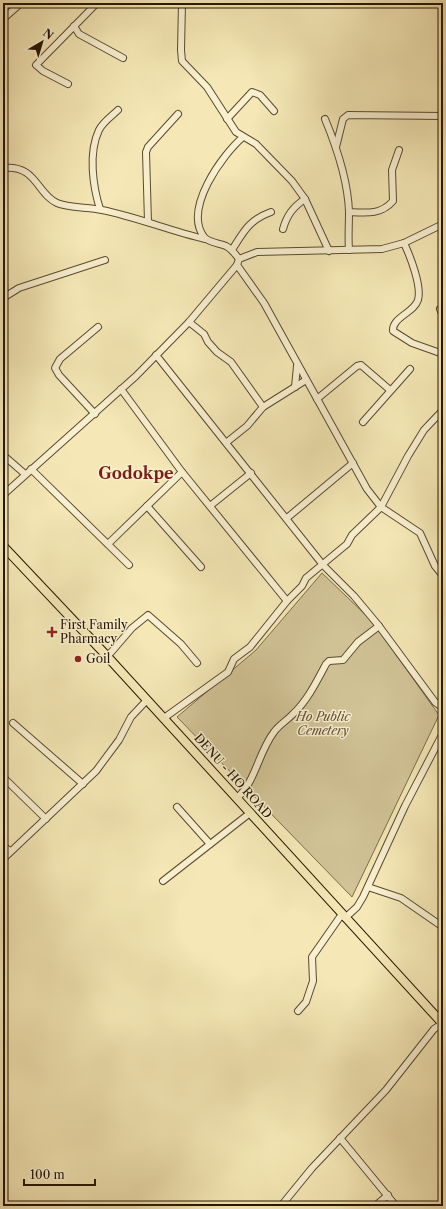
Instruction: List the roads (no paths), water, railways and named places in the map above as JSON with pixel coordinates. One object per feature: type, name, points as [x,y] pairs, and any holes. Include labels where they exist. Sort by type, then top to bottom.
[{"type":"main road","name":"DENU - HO ROAD","points":[[3,546],[164,718],[443,1023]]},
{"type":"street","points":[[3,19],[21,3]]},
{"type":"street","points":[[68,84],[36,66],[97,3]]},
{"type":"street","points":[[182,3],[182,61],[207,87],[222,107],[227,119],[243,137],[256,144],[292,181],[305,199],[329,251]]},
{"type":"street","points":[[74,26],[79,34],[123,58]]},
{"type":"street","points":[[227,119],[252,92],[260,95],[274,111]]},
{"type":"street","points":[[100,209],[94,188],[93,174],[97,137],[100,129],[118,110]]},
{"type":"street","points":[[148,222],[146,152],[148,147],[178,114]]},
{"type":"street","points":[[336,147],[343,119],[348,115],[443,116]]},
{"type":"street","points":[[325,119],[336,147],[349,212],[349,250]]},
{"type":"street","points":[[205,239],[199,229],[198,212],[208,180],[237,142],[243,137]]},
{"type":"street","points":[[349,212],[377,212],[389,206],[393,201],[392,170],[399,150]]},
{"type":"street","points":[[3,168],[15,168],[24,172],[38,182],[56,203],[100,209],[205,239],[232,250],[264,303],[297,366],[367,489],[381,507],[420,533],[435,566],[443,576]]},
{"type":"street","points":[[283,229],[287,216],[292,209],[305,199]]},
{"type":"street","points":[[232,250],[250,223],[257,217],[271,212]]},
{"type":"street","points":[[3,494],[122,389],[189,322],[238,262],[256,252],[382,249],[404,243],[443,224]]},
{"type":"street","points":[[404,243],[410,256],[416,279],[418,299],[414,306],[394,325],[393,331],[412,344],[443,354]]},
{"type":"street","points":[[3,298],[19,288],[105,260]]},
{"type":"street","points":[[440,309],[443,316]]},
{"type":"street","points":[[189,322],[204,334],[208,342],[217,352],[231,362],[263,407]]},
{"type":"street","points":[[95,414],[59,375],[55,368],[60,359],[98,327]]},
{"type":"street","points":[[156,355],[323,565],[354,596],[379,626],[435,702],[443,708]]},
{"type":"street","points":[[317,400],[357,366],[361,365],[390,390]]},
{"type":"street","points":[[295,387],[297,366]]},
{"type":"street","points":[[363,422],[410,369]]},
{"type":"street","points":[[226,442],[247,426],[263,407],[306,380]]},
{"type":"street","points":[[122,389],[182,472],[287,601]]},
{"type":"street","points":[[164,718],[228,672],[234,659],[250,647],[287,601],[295,594],[306,578],[347,544],[352,535],[381,507],[408,456],[424,430],[442,414]]},
{"type":"street","points":[[3,455],[26,474]]},
{"type":"street","points":[[287,518],[353,464]]},
{"type":"street","points":[[31,469],[129,565]]},
{"type":"street","points":[[108,544],[182,472]]},
{"type":"street","points":[[210,506],[251,473]]},
{"type":"street","points":[[147,506],[202,567]]},
{"type":"street","points":[[107,657],[132,628],[148,615],[180,644],[197,663]]},
{"type":"street","points":[[237,798],[250,783],[265,746],[274,731],[292,715],[312,690],[326,664],[329,661],[343,660],[358,642],[379,626]]},
{"type":"street","points":[[3,859],[83,784],[107,758],[131,717],[147,700]]},
{"type":"street","points":[[13,723],[83,784]]},
{"type":"street","points":[[298,1011],[306,1002],[313,981],[312,957],[344,916],[357,907],[368,887],[405,806],[443,733]]},
{"type":"street","points":[[3,777],[46,819]]},
{"type":"street","points":[[177,807],[210,844]]},
{"type":"street","points":[[163,881],[250,813]]},
{"type":"street","points":[[3,846],[10,851]]},
{"type":"street","points":[[368,887],[401,898],[443,927]]},
{"type":"street","points":[[281,1206],[312,1168],[362,1117],[434,1029],[443,1023]]},
{"type":"street","points":[[340,1138],[396,1206]]},
{"type":"street","points":[[375,1206],[388,1195]]},
{"type":"place","name":"First Family Pharmacy","points":[[52,632]]},
{"type":"place","name":"Goil","points":[[78,659]]},
{"type":"district","name":"Godokpe","points":[[136,473]]},
{"type":"park label","name":"Ho Public Cemetery","points":[[323,724]]}]
